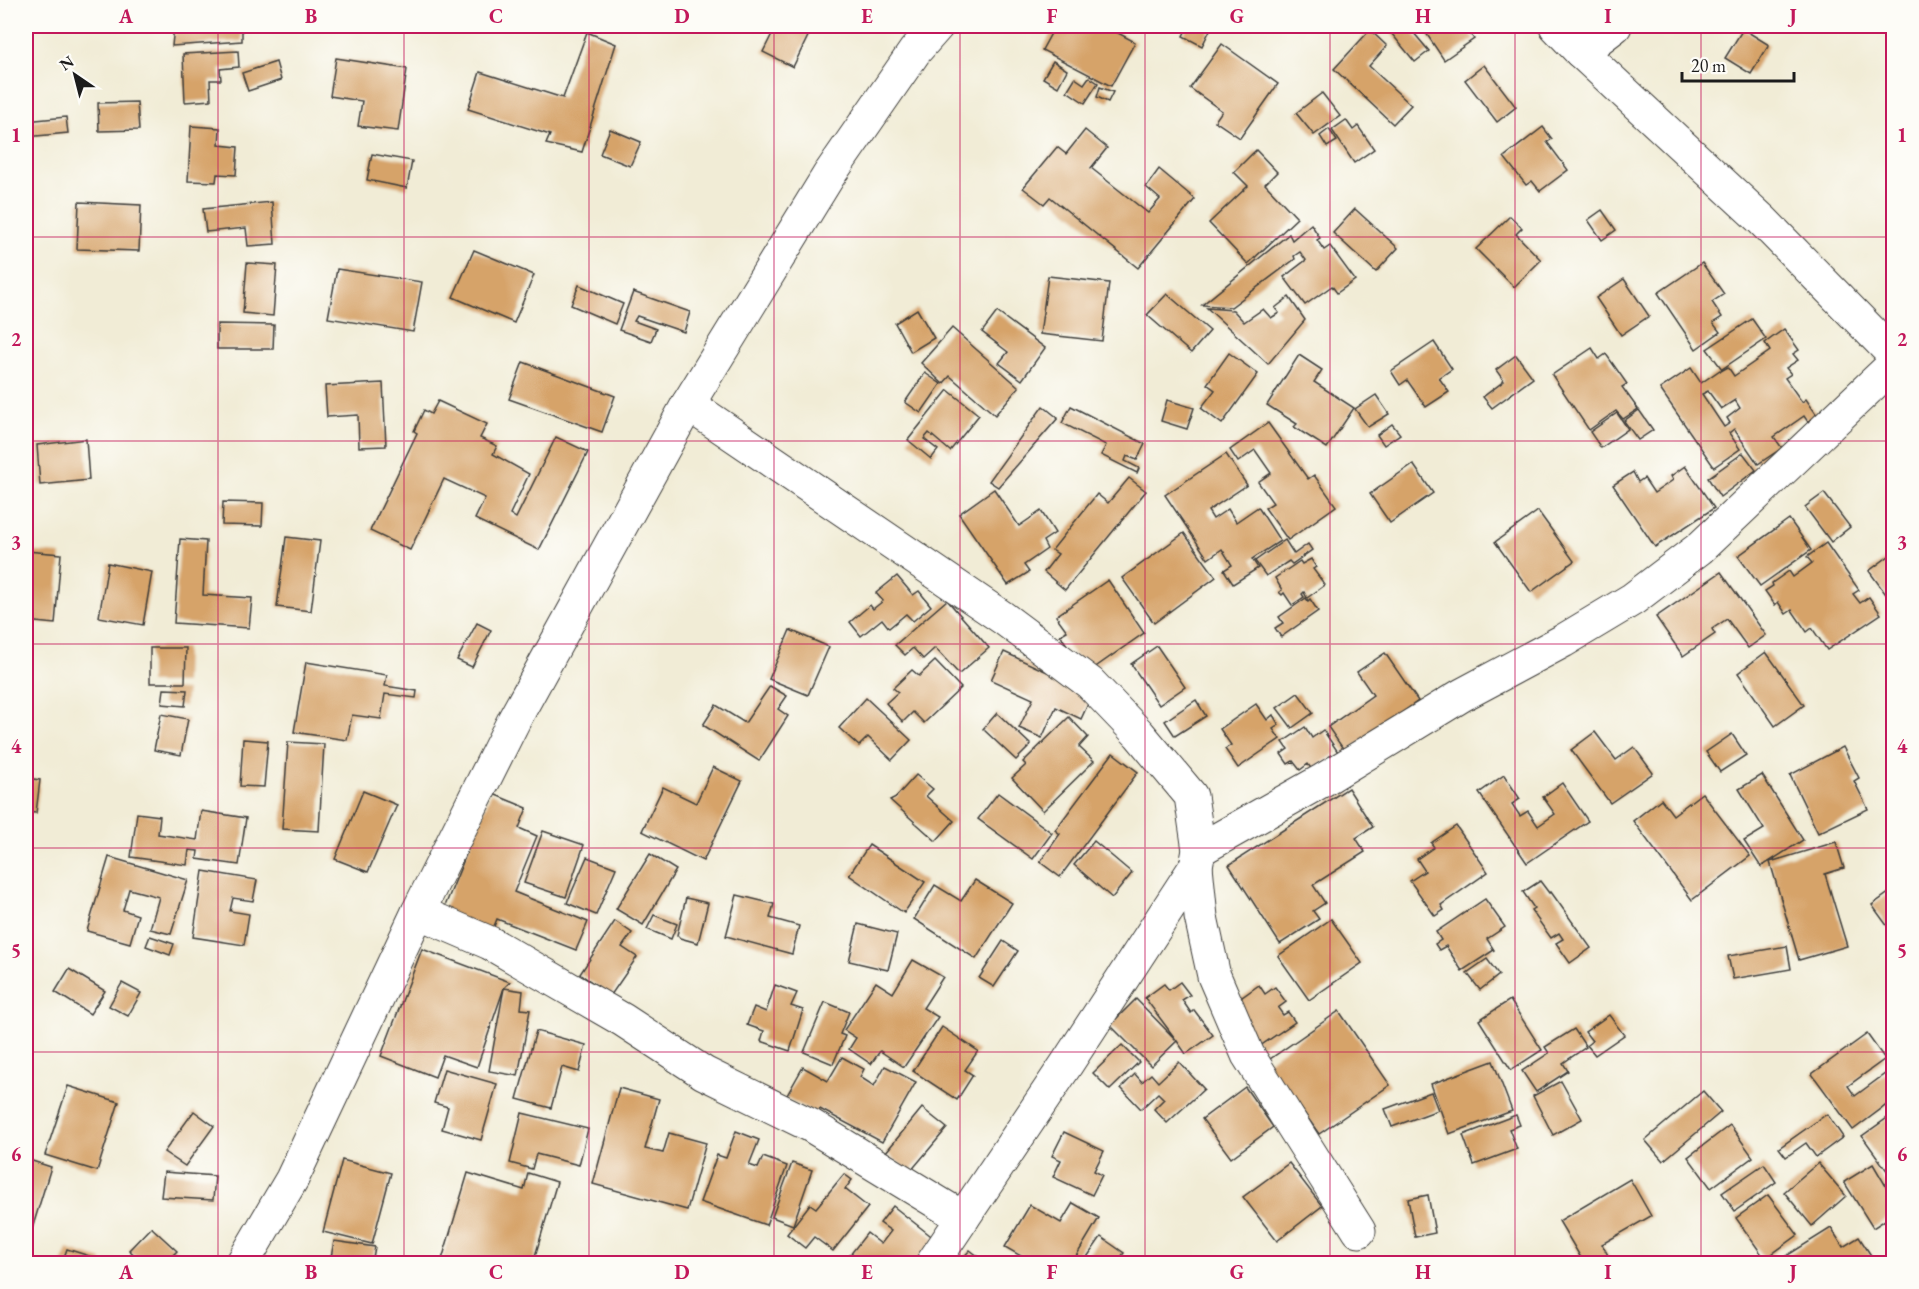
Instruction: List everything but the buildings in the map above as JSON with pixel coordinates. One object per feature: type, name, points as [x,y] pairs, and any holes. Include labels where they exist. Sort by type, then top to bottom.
[{"type":"street","points":[[242,1263],[292,1179],[418,912],[514,720],[688,404],[829,175],[915,51],[937,26]]},
{"type":"street","points":[[1556,26],[1762,220],[1893,355]]},
{"type":"street","points":[[1581,52],[1615,26]]},
{"type":"street","points":[[932,1263],[1197,858],[1462,695],[1563,641],[1633,600],[1700,548],[1893,364]]},
{"type":"street","points":[[688,404],[1003,618],[1090,683],[1139,734],[1191,796],[1201,917],[1214,976],[1248,1054],[1359,1231]]},
{"type":"street","points":[[418,912],[490,944],[622,1020],[704,1073],[810,1125],[963,1218]]}]
